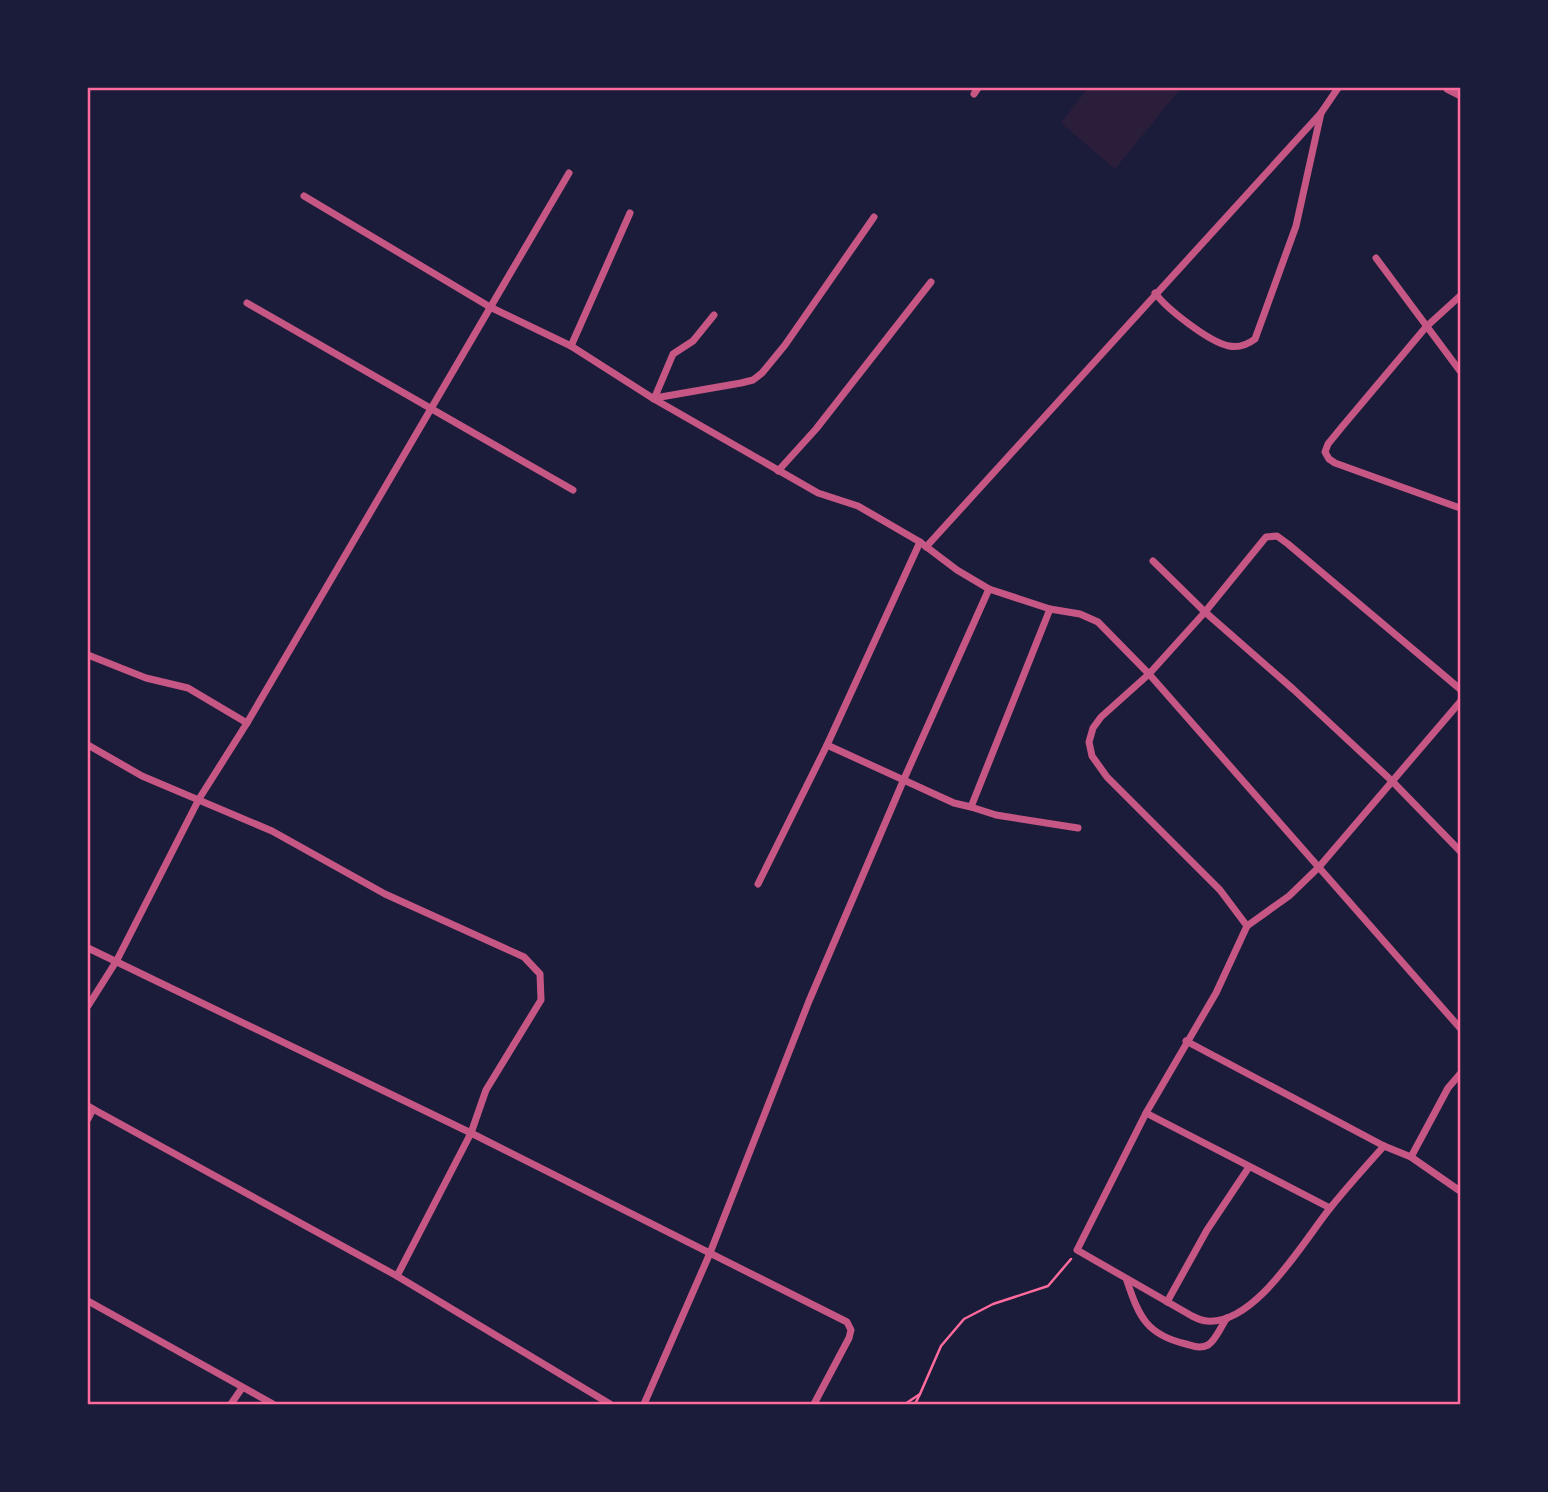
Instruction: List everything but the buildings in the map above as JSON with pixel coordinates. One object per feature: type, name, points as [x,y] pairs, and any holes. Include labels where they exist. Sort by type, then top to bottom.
[{"type":"street","points":[[758,884],[923,544],[1321,113],[1338,88]]},
{"type":"street","points":[[1448,88],[1461,94]]},
{"type":"street","points":[[1155,293],[1193,327],[1227,346],[1244,346],[1255,339],[1296,226],[1321,113]]},
{"type":"street","points":[[88,1006],[117,960],[199,799],[247,723],[569,173]]},
{"type":"street","points":[[304,196],[490,307],[571,346],[654,399],[778,471],[818,493],[858,506],[923,544],[957,570],[989,589],[1050,609],[1080,614],[1098,622],[1149,674],[1461,1028]]},
{"type":"street","points":[[571,346],[630,213]]},
{"type":"street","points":[[654,399],[741,383],[753,380],[762,373],[785,345],[874,217]]},
{"type":"street","points":[[1376,258],[1461,371]]},
{"type":"street","points":[[778,471],[816,429],[931,282]]},
{"type":"street","points":[[1461,296],[1426,327],[1328,444],[1325,452],[1335,463],[1461,508]]},
{"type":"street","points":[[247,303],[573,490]]},
{"type":"street","points":[[654,399],[673,354],[693,341],[714,315]]},
{"type":"street","points":[[1247,926],[1220,890],[1107,777],[1092,757],[1088,742],[1093,728],[1101,718],[1149,674],[1205,612],[1257,545],[1266,537],[1278,536],[1461,689]]},
{"type":"street","points":[[1153,561],[1205,612],[1392,781],[1461,850]]},
{"type":"street","points":[[644,1405],[710,1253],[809,1001],[989,589]]},
{"type":"street","points":[[971,807],[1050,609]]},
{"type":"street","points":[[88,655],[146,678],[188,688],[247,723]]},
{"type":"street","points":[[1227,1318],[1207,1321],[1167,1302],[1077,1250],[1146,1113],[1216,993],[1247,926],[1289,896],[1320,867],[1461,702]]},
{"type":"street","points":[[88,745],[142,776],[272,831],[385,894],[524,957],[540,974],[541,1000],[486,1090],[471,1133],[397,1276]]},
{"type":"street","points":[[827,745],[954,803],[996,815],[1078,828]]},
{"type":"street","points":[[88,948],[471,1133],[847,1322],[851,1330],[849,1338],[814,1405]]},
{"type":"street","points":[[1186,1041],[1384,1146],[1411,1157],[1461,1191]]},
{"type":"street","points":[[1411,1157],[1448,1088],[1461,1074]]},
{"type":"street","points":[[88,1119],[90,1107],[397,1276],[610,1405]]},
{"type":"street","points":[[1146,1113],[1330,1208]]},
{"type":"street","points":[[1127,1280],[1136,1307],[1151,1329],[1168,1340],[1198,1347],[1208,1345],[1227,1318],[1257,1299],[1280,1276],[1330,1208],[1384,1146]]},
{"type":"street","points":[[1167,1302],[1207,1230],[1249,1167]]},
{"type":"street","points":[[88,1301],[273,1405]]},
{"type":"street","points":[[231,1405],[242,1388]]},
{"type":"path","points":[[915,1405],[941,1346],[964,1319],[993,1304],[1048,1286],[1077,1250]]},
{"type":"path","points":[[905,1405],[920,1394]]},
{"type":"shaded area","points":[[1088,88],[1181,88],[1115,169],[1061,123]]}]
